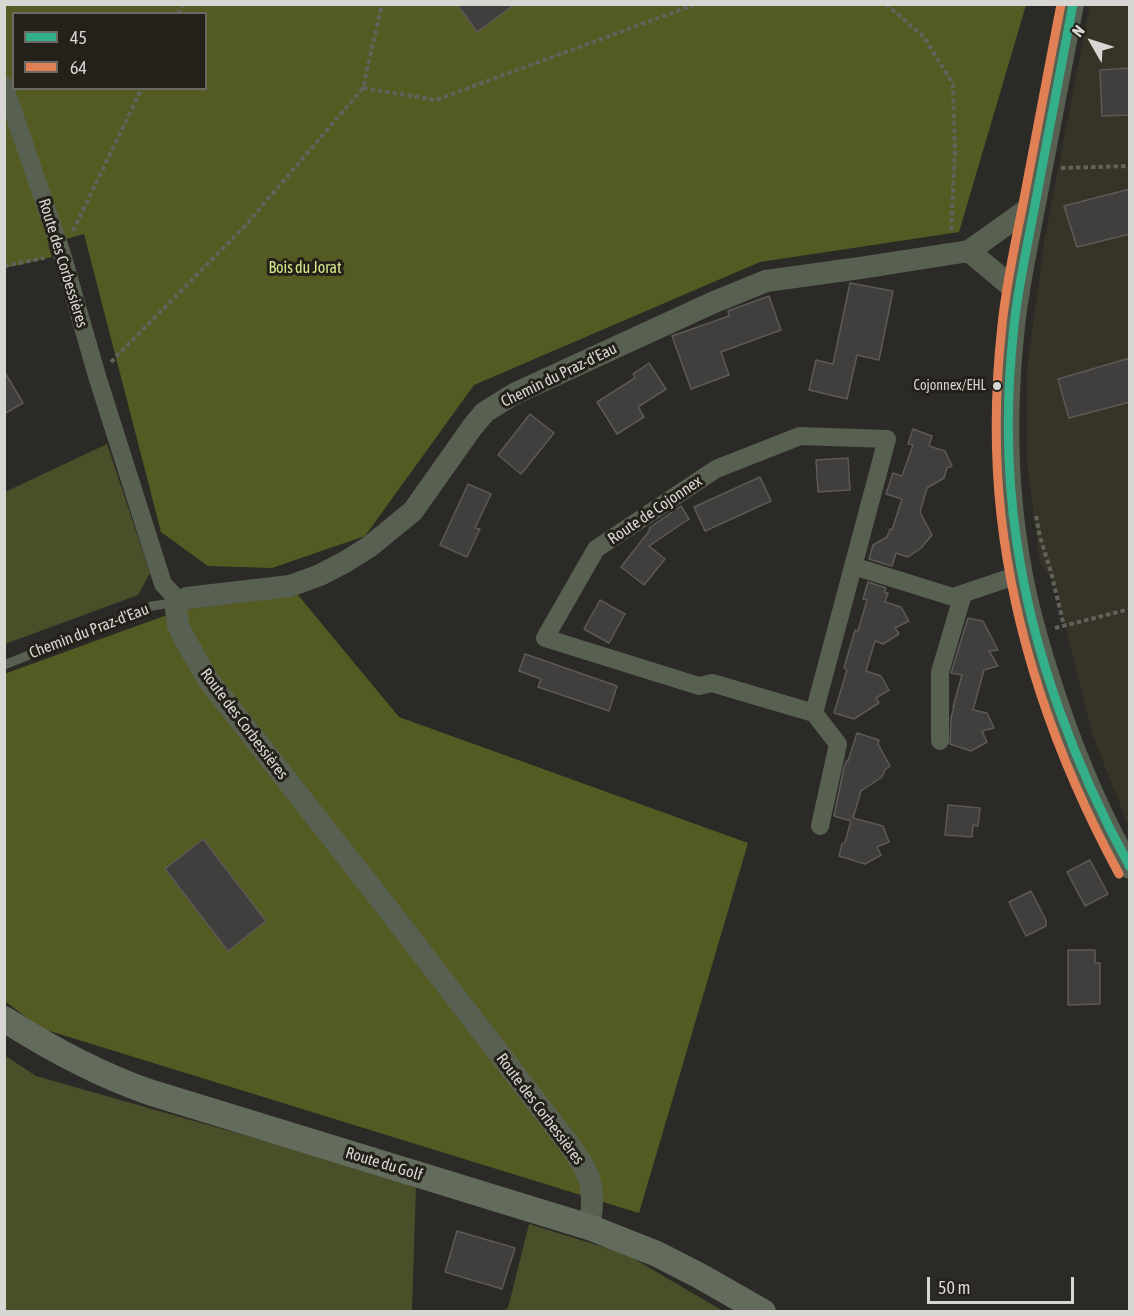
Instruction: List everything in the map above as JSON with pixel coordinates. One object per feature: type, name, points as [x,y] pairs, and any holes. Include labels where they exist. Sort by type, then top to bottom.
[{"type":"main road","name":"Route du Golf","points":[[4,1019],[50,1047],[117,1081],[589,1227],[657,1254],[763,1311]]},
{"type":"street","points":[[1073,4],[1014,326],[1008,421],[1011,492],[1021,574],[1035,633],[1063,722],[1104,819],[1130,868]]},
{"type":"street","name":"Route des Corbessières","points":[[4,85],[62,254],[97,376],[163,584],[180,602],[176,609],[178,625],[184,638],[209,681],[571,1147],[586,1172],[592,1196],[589,1227]]},
{"type":"street","name":"Chemin du Praz-d'Eau","points":[[180,602],[187,598],[290,586],[320,575],[345,562],[369,547],[413,511],[473,426],[498,403],[524,389],[712,303],[766,281],[959,253],[1035,204]]},
{"type":"street","points":[[959,253],[1019,293]]},
{"type":"street","name":"Route de Cojonnex","points":[[800,436],[887,439],[853,566],[814,713],[712,683],[699,686],[545,638],[596,549],[716,469],[800,436]]},
{"type":"street","points":[[853,566],[953,597],[1021,574]]},
{"type":"street","points":[[940,741],[940,672],[963,594]]},
{"type":"street","points":[[814,713],[838,744],[820,826]]},
{"type":"lane","name":"Chemin du Praz-d'Eau","points":[[4,665],[152,606],[180,602]]},
{"type":"path","points":[[97,376],[244,227],[363,88],[382,4]]},
{"type":"path","points":[[363,88],[436,100],[696,4]]},
{"type":"path","points":[[886,4],[924,37],[953,84],[959,253]]},
{"type":"path","points":[[4,266],[62,254],[141,90]]},
{"type":"path","points":[[1062,160],[1060,168],[1130,166]]},
{"type":"path","points":[[1035,507],[1040,537],[1064,626]]},
{"type":"path","points":[[1049,630],[1130,609]]},
{"type":"shaded area","points":[[1090,5],[1129,5],[1129,827],[1094,739],[1054,582],[1040,563],[1027,462],[1027,369],[1045,237]]},
{"type":"green space","name":"Bois du Jorat","points":[[4,5],[1026,5],[959,232],[760,262],[474,385],[365,536],[272,568],[208,566],[161,532],[84,234],[48,244],[52,257],[5,268]]},
{"type":"green space","points":[[107,444],[150,573],[138,595],[5,644],[5,492]]},
{"type":"green space","points":[[298,595],[399,717],[748,843],[639,1213],[40,1028],[5,1001],[4,674],[181,610]]},
{"type":"green space","points":[[4,1055],[36,1076],[416,1184],[412,1311],[5,1311]]},
{"type":"green space","points":[[529,1224],[626,1254],[723,1311],[501,1312],[508,1308]]},
{"type":"building","points":[[457,4],[515,4],[477,32]]},
{"type":"building","points":[[1130,68],[1130,115],[1102,116],[1100,70]]},
{"type":"building","points":[[1130,189],[1130,234],[1077,247],[1064,206]]},
{"type":"building","points":[[850,283],[893,291],[879,360],[857,355],[847,399],[809,390],[816,360],[833,364]]},
{"type":"building","points":[[769,296],[781,330],[721,352],[729,375],[691,389],[672,336],[729,316],[728,311]]},
{"type":"building","points":[[1130,358],[1130,402],[1069,418],[1058,379]]},
{"type":"building","points":[[649,363],[666,389],[638,407],[644,417],[617,434],[597,402],[635,378],[633,374]]},
{"type":"building","points":[[4,371],[23,403],[4,414]]},
{"type":"building","points":[[530,414],[554,433],[521,474],[498,455]]},
{"type":"building","points":[[913,429],[932,436],[929,446],[945,451],[952,466],[947,468],[944,478],[927,488],[920,512],[932,535],[921,548],[908,557],[896,553],[892,566],[869,559],[873,545],[887,537],[890,529],[892,530],[902,499],[886,494],[893,473],[902,476],[913,445],[908,444]]},
{"type":"building","points":[[848,458],[850,490],[818,492],[816,460]]},
{"type":"building","points":[[760,477],[771,501],[705,531],[694,507]]},
{"type":"building","points":[[468,484],[491,494],[475,528],[480,529],[467,557],[440,545]]},
{"type":"building","points":[[681,506],[689,519],[649,546],[665,559],[644,585],[621,567],[650,530],[649,528]]},
{"type":"building","points":[[868,582],[886,588],[884,592],[888,593],[885,602],[901,607],[909,621],[895,628],[899,634],[883,644],[875,641],[866,671],[881,676],[889,690],[876,698],[879,703],[854,719],[834,713],[847,670],[844,668],[855,630],[858,631],[867,600],[863,599]]},
{"type":"building","points":[[600,600],[625,614],[609,643],[584,629]]},
{"type":"building","points":[[968,618],[983,621],[998,650],[989,651],[998,666],[984,670],[973,710],[987,713],[994,728],[982,731],[987,742],[971,751],[950,744],[951,718],[962,675],[951,673]]},
{"type":"building","points":[[525,654],[617,686],[609,711],[538,687],[541,679],[519,671]]},
{"type":"building","points":[[857,733],[879,740],[878,744],[890,766],[882,777],[861,791],[853,818],[883,826],[889,842],[877,847],[881,855],[865,864],[839,856],[851,821],[834,816],[844,767]]},
{"type":"building","points":[[948,805],[980,808],[978,826],[973,825],[972,837],[945,835]]},
{"type":"building","points":[[203,839],[266,921],[228,951],[165,869]]},
{"type":"building","points":[[1090,860],[1108,894],[1085,906],[1067,872]]},
{"type":"building","points":[[1031,891],[1046,920],[1046,926],[1026,936],[1009,902]]},
{"type":"building","points":[[1068,950],[1095,950],[1095,963],[1100,963],[1100,1004],[1068,1005]]},
{"type":"building","points":[[457,1231],[515,1248],[502,1289],[445,1272]]},
{"type":"transit line","name":"64","points":[[1061,4],[1004,310],[997,396],[996,444],[999,491],[1008,562],[1017,608],[1043,700],[1077,789],[1119,874]]},
{"type":"transit line","name":"45","points":[[1073,4],[1016,311],[1011,353],[1009,462],[1013,516],[1024,585],[1046,668],[1075,751],[1130,867]]},
{"type":"place","name":"Cojonnex/EHL","points":[[997,386]]}]
